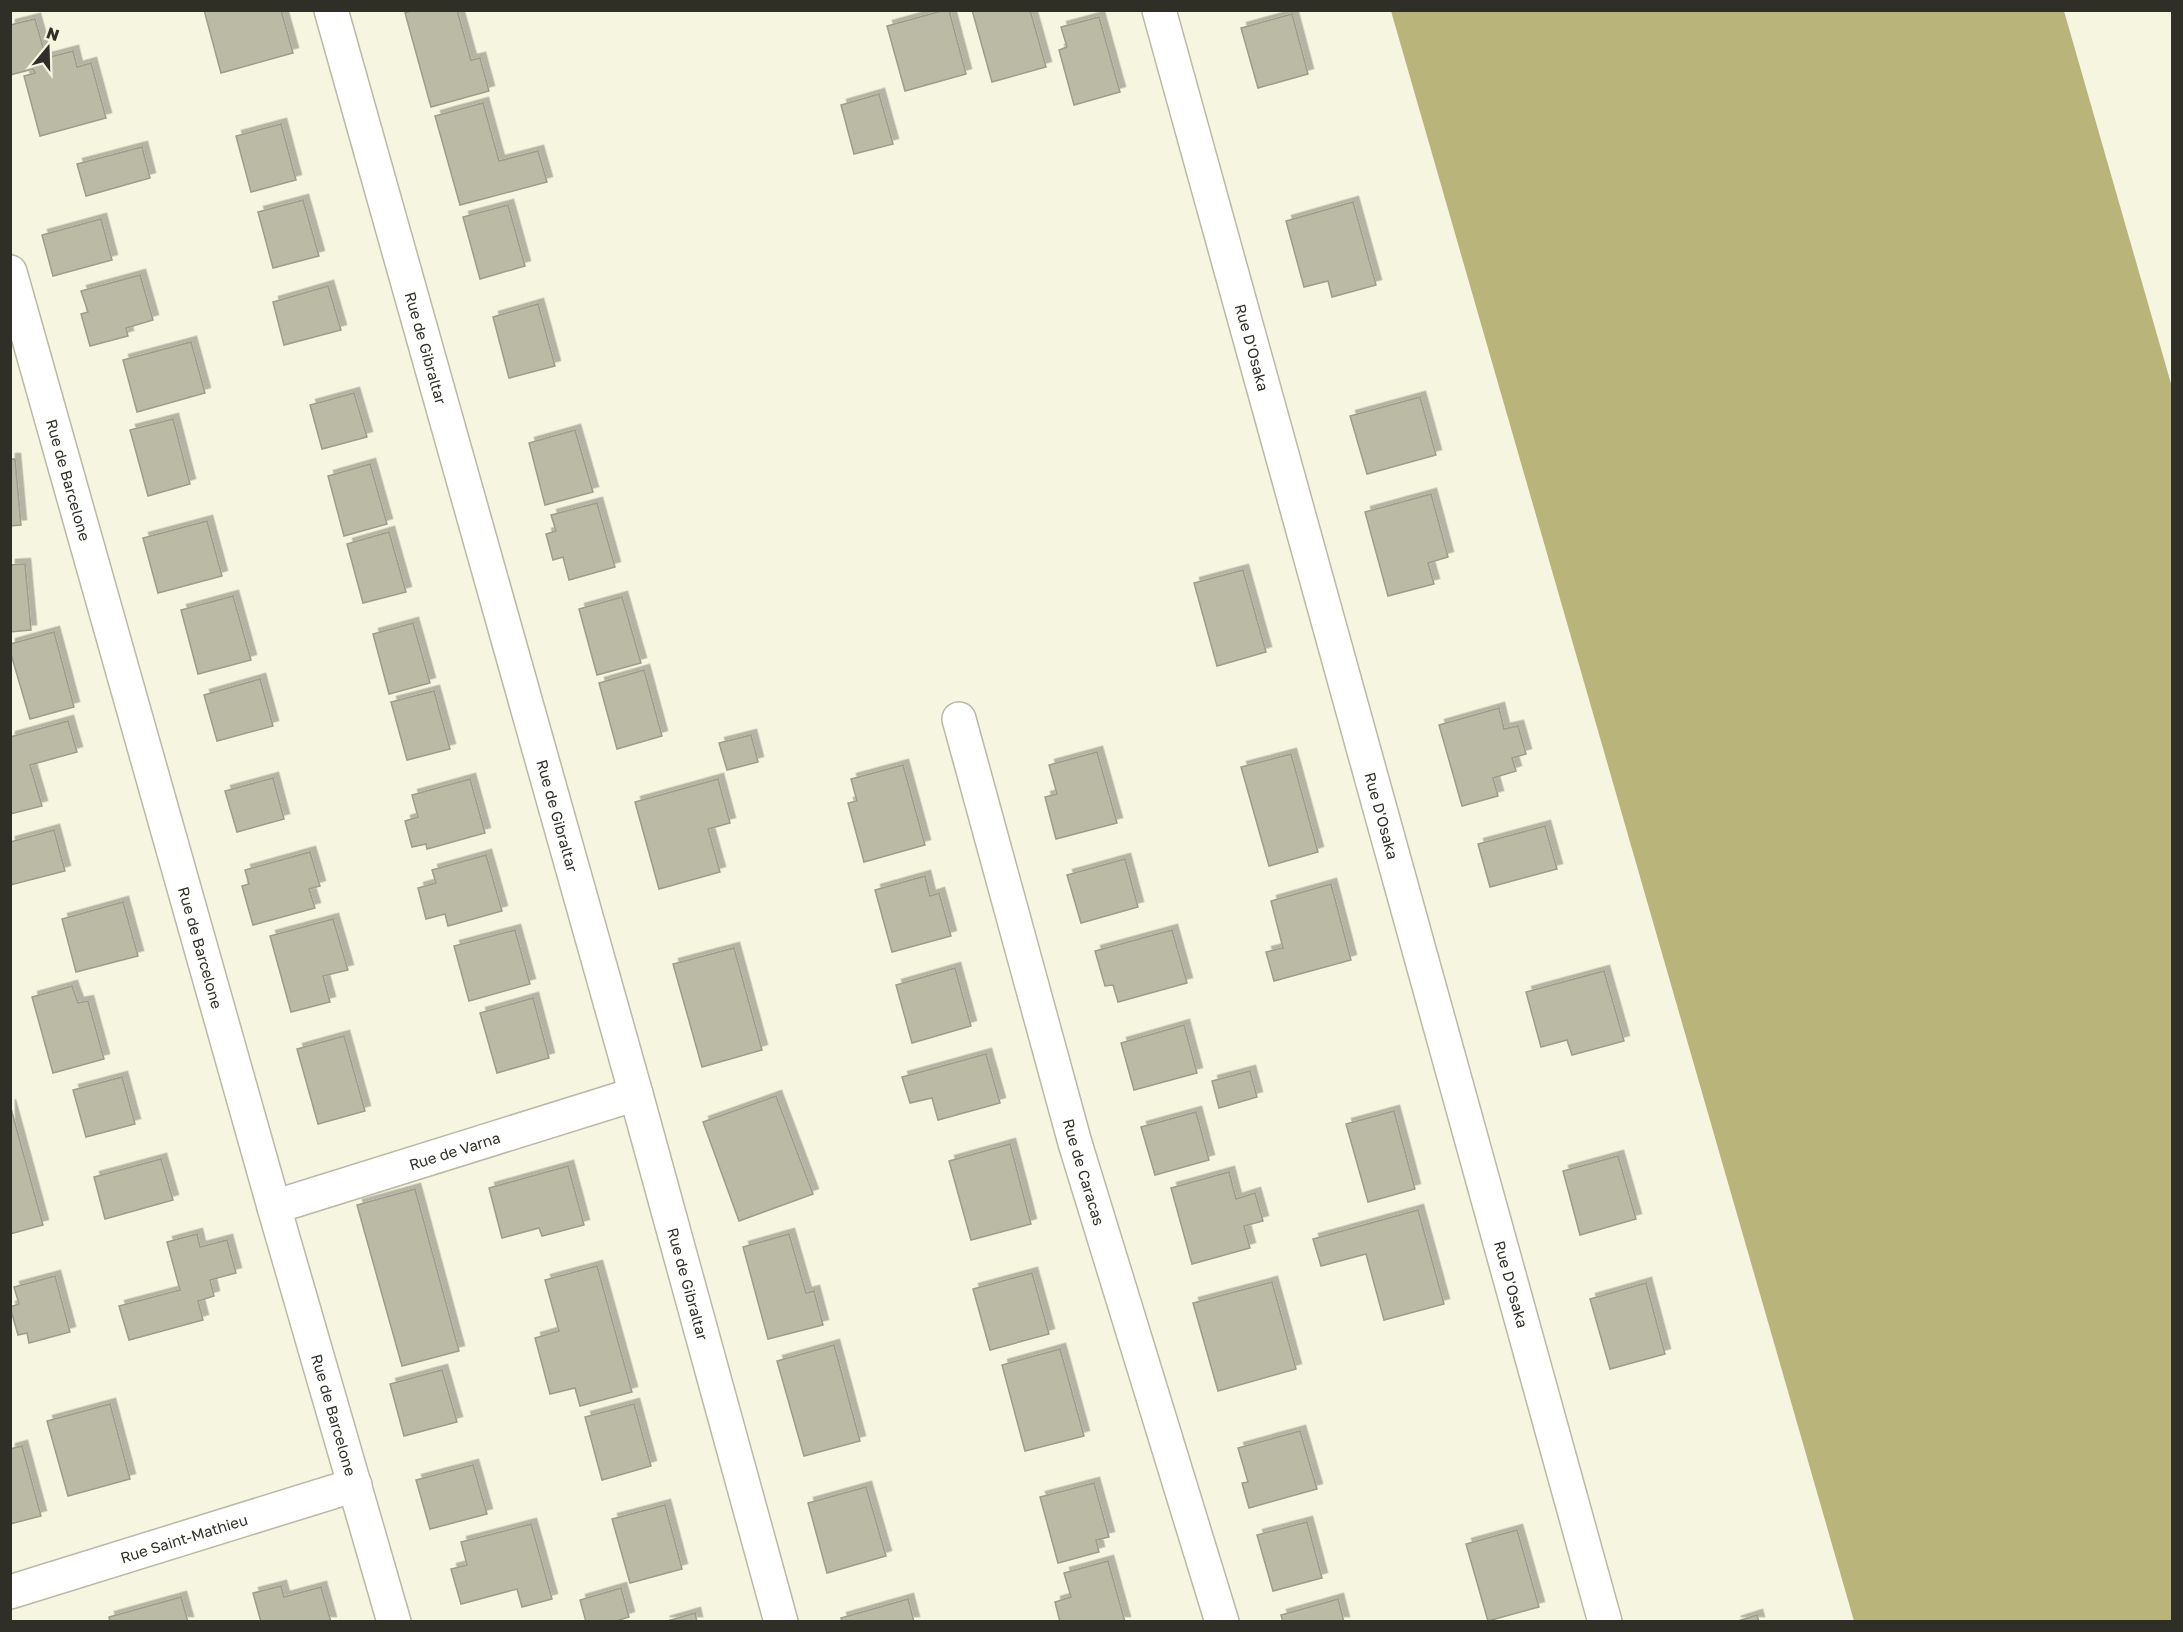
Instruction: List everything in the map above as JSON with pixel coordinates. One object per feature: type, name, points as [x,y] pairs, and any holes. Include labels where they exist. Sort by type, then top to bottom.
[{"type":"street","name":"Rue de Gibraltar","points":[[331,10],[636,1094],[781,1622]]},
{"type":"street","name":"Rue D'Osaka","points":[[1159,10],[1605,1622]]},
{"type":"street","name":"Rue de Barcelone","points":[[10,272],[274,1207],[394,1622]]},
{"type":"street","name":"Rue de Caracas","points":[[959,719],[1074,1143],[1222,1622]]},
{"type":"street","name":"Rue de Varna","points":[[274,1207],[636,1094]]},
{"type":"street","name":"Rue Saint-Mathieu","points":[[10,1592],[355,1485]]},
{"type":"shaded area","points":[[1391,11],[2064,11],[2172,387],[2172,1621],[1854,1621]]},
{"type":"building","points":[[204,10],[281,10],[293,53],[221,73]]},
{"type":"building","points":[[413,10],[457,10],[471,60],[480,58],[489,91],[431,107],[405,13]]},
{"type":"building","points":[[949,10],[966,74],[905,91],[887,26]]},
{"type":"building","points":[[972,10],[1030,10],[1046,67],[992,82]]},
{"type":"building","points":[[1292,14],[1308,74],[1258,88],[1241,28]]},
{"type":"building","points":[[1099,17],[1120,92],[1074,105],[1059,50],[1067,47],[1061,27]]},
{"type":"building","points":[[35,19],[46,58],[73,51],[77,67],[91,63],[106,118],[40,136],[24,76],[35,73],[33,69],[10,75],[10,25]]},
{"type":"building","points":[[879,94],[893,144],[854,154],[841,105]]},
{"type":"building","points":[[483,103],[499,161],[538,151],[547,182],[460,205],[435,116]]},
{"type":"building","points":[[281,124],[296,180],[251,192],[236,136]]},
{"type":"building","points":[[142,147],[150,178],[86,196],[77,164]]},
{"type":"building","points":[[303,200],[319,256],[273,268],[258,212]]},
{"type":"building","points":[[1353,202],[1376,285],[1332,297],[1328,281],[1304,287],[1286,221]]},
{"type":"building","points":[[508,205],[525,266],[480,279],[463,217]]},
{"type":"building","points":[[101,219],[112,260],[53,276],[42,235]]},
{"type":"building","points":[[140,275],[153,320],[126,328],[128,336],[90,346],[81,314],[88,312],[81,291]]},
{"type":"building","points":[[328,286],[341,330],[284,345],[273,302]]},
{"type":"building","points":[[538,304],[555,366],[509,378],[493,317]]},
{"type":"building","points":[[191,342],[205,393],[137,412],[123,360]]},
{"type":"building","points":[[354,393],[367,437],[322,449],[310,405]]},
{"type":"building","points":[[1420,397],[1436,455],[1367,474],[1350,416]]},
{"type":"building","points":[[173,419],[190,484],[148,496],[130,430]]},
{"type":"building","points":[[575,430],[593,492],[545,505],[529,443]]},
{"type":"building","points":[[10,459],[15,459],[21,525],[10,526]]},
{"type":"building","points":[[370,464],[387,524],[344,536],[328,476]]},
{"type":"building","points":[[1431,494],[1448,557],[1428,563],[1434,584],[1388,596],[1365,512]]},
{"type":"building","points":[[597,503],[615,567],[569,580],[563,557],[553,560],[546,534],[556,531],[551,515]]},
{"type":"building","points":[[207,521],[222,576],[158,593],[143,538]]},
{"type":"building","points":[[389,532],[406,592],[363,603],[347,544]]},
{"type":"building","points":[[25,564],[31,630],[10,632],[10,565]]},
{"type":"building","points":[[1243,570],[1266,652],[1217,666],[1194,583]]},
{"type":"building","points":[[233,596],[251,660],[198,674],[181,610]]},
{"type":"building","points":[[622,597],[641,663],[597,675],[579,609]]},
{"type":"building","points":[[413,623],[430,683],[389,694],[373,634]]},
{"type":"building","points":[[54,632],[74,707],[30,719],[10,651],[10,644]]},
{"type":"building","points":[[644,670],[662,736],[617,749],[599,683]]},
{"type":"building","points":[[260,679],[273,726],[217,741],[204,695]]},
{"type":"building","points":[[434,691],[450,749],[407,760],[391,702]]},
{"type":"building","points":[[1499,708],[1504,729],[1518,726],[1526,754],[1512,758],[1516,771],[1493,778],[1498,796],[1462,806],[1439,725]]},
{"type":"building","points":[[68,721],[77,752],[30,765],[42,806],[10,814],[10,737]]},
{"type":"building","points":[[751,735],[758,762],[727,770],[719,743]]},
{"type":"building","points":[[1097,752],[1117,823],[1056,839],[1045,797],[1057,794],[1049,765]]},
{"type":"building","points":[[1291,754],[1318,852],[1269,866],[1241,767]]},
{"type":"building","points":[[903,765],[925,845],[864,862],[848,803],[857,801],[851,779]]},
{"type":"building","points":[[273,778],[284,819],[237,832],[225,791]]},
{"type":"building","points":[[470,779],[485,833],[427,849],[426,844],[412,847],[405,821],[418,817],[412,795]]},
{"type":"building","points":[[718,779],[730,823],[708,829],[720,872],[659,889],[635,802]]},
{"type":"building","points":[[1545,826],[1557,869],[1490,887],[1478,844]]},
{"type":"building","points":[[54,830],[65,871],[10,885],[10,842]]},
{"type":"building","points":[[310,852],[320,886],[309,889],[315,908],[253,925],[242,886],[249,884],[245,870]]},
{"type":"building","points":[[486,855],[502,911],[448,926],[445,914],[426,919],[418,888],[436,883],[432,870]]},
{"type":"building","points":[[1125,859],[1138,907],[1081,923],[1067,875]]},
{"type":"building","points":[[925,876],[930,896],[939,893],[951,936],[892,952],[875,890]]},
{"type":"building","points":[[1331,884],[1351,960],[1274,981],[1266,952],[1283,948],[1271,901]]},
{"type":"building","points":[[123,902],[138,956],[76,972],[62,919]]},
{"type":"building","points":[[333,919],[348,970],[323,976],[330,1002],[291,1012],[270,936]]},
{"type":"building","points":[[515,930],[530,984],[469,1001],[454,946]]},
{"type":"building","points":[[1172,930],[1187,983],[1118,1002],[1113,985],[1105,986],[1095,951]]},
{"type":"building","points":[[734,948],[762,1050],[702,1067],[673,964]]},
{"type":"building","points":[[955,968],[971,1026],[912,1043],[896,985]]},
{"type":"building","points":[[1604,971],[1624,1041],[1572,1055],[1567,1040],[1541,1047],[1526,992]]},
{"type":"building","points":[[72,986],[78,1003],[88,1001],[104,1059],[53,1073],[32,997]]},
{"type":"building","points":[[533,998],[549,1058],[497,1073],[480,1013]]},
{"type":"building","points":[[1184,1025],[1197,1073],[1134,1090],[1121,1043]]},
{"type":"building","points":[[344,1036],[365,1111],[318,1124],[297,1049]]},
{"type":"building","points":[[986,1054],[1000,1103],[938,1120],[932,1098],[910,1103],[902,1077]]},
{"type":"building","points":[[1250,1071],[1257,1097],[1219,1108],[1212,1081]]},
{"type":"building","points":[[122,1077],[135,1124],[86,1137],[73,1090]]},
{"type":"building","points":[[776,1096],[813,1194],[739,1221],[703,1122]]},
{"type":"building","points":[[10,1105],[43,1225],[10,1234]]},
{"type":"building","points":[[1394,1111],[1415,1189],[1368,1202],[1346,1124]]},
{"type":"building","points":[[1196,1112],[1209,1160],[1155,1175],[1141,1127]]},
{"type":"building","points":[[1010,1144],[1031,1224],[971,1240],[949,1161]]},
{"type":"building","points":[[1618,1156],[1636,1219],[1580,1235],[1563,1171]]},
{"type":"building","points":[[161,1159],[173,1200],[105,1219],[94,1177]]},
{"type":"building","points":[[568,1166],[584,1225],[542,1236],[539,1228],[502,1238],[489,1188]]},
{"type":"building","points":[[1229,1172],[1236,1199],[1255,1193],[1263,1221],[1244,1226],[1250,1248],[1192,1264],[1171,1188]]},
{"type":"building","points":[[415,1189],[459,1351],[402,1366],[357,1205]]},
{"type":"building","points":[[1418,1210],[1444,1304],[1384,1320],[1366,1254],[1321,1266],[1313,1239]]},
{"type":"building","points":[[197,1234],[200,1247],[227,1240],[236,1273],[210,1280],[214,1296],[198,1301],[203,1320],[129,1340],[119,1306],[180,1290],[167,1242]]},
{"type":"building","points":[[789,1234],[806,1293],[814,1291],[823,1325],[768,1339],[743,1247]]},
{"type":"building","points":[[597,1266],[632,1392],[580,1406],[575,1388],[550,1394],[535,1338],[559,1331],[545,1280]]},
{"type":"building","points":[[1032,1273],[1049,1334],[990,1350],[973,1289]]},
{"type":"building","points":[[55,1276],[70,1332],[29,1343],[27,1333],[18,1335],[10,1307],[19,1304],[14,1287]]},
{"type":"building","points":[[1272,1282],[1296,1369],[1218,1391],[1193,1303]]},
{"type":"building","points":[[1646,1283],[1665,1354],[1610,1369],[1590,1299]]},
{"type":"building","points":[[834,1345],[860,1441],[804,1456],[777,1361]]},
{"type":"building","points":[[1060,1349],[1084,1436],[1025,1451],[1002,1365]]},
{"type":"building","points":[[442,1370],[457,1422],[404,1436],[390,1384]]},
{"type":"building","points":[[110,1404],[130,1479],[68,1496],[47,1421]]},
{"type":"building","points":[[634,1404],[651,1466],[602,1480],[585,1417]]},
{"type":"building","points":[[1300,1431],[1317,1489],[1249,1508],[1242,1483],[1248,1482],[1238,1448]]},
{"type":"building","points":[[22,1446],[41,1516],[10,1524],[10,1449]]},
{"type":"building","points":[[473,1465],[487,1514],[430,1529],[416,1480]]},
{"type":"building","points":[[1094,1483],[1109,1537],[1096,1540],[1099,1552],[1058,1563],[1040,1497]]},
{"type":"building","points":[[866,1487],[886,1556],[827,1573],[808,1503]]},
{"type":"building","points":[[665,1505],[682,1569],[630,1583],[612,1519]]},
{"type":"building","points":[[1307,1522],[1322,1578],[1273,1591],[1257,1535]]},
{"type":"building","points":[[531,1524],[552,1599],[522,1607],[517,1589],[461,1604],[451,1569],[467,1565],[461,1542]]},
{"type":"building","points":[[1517,1530],[1539,1607],[1488,1621],[1466,1544]]},
{"type":"building","points":[[1108,1561],[1125,1622],[1060,1622],[1055,1602],[1071,1597],[1064,1573]]},
{"type":"building","points":[[281,1586],[284,1597],[321,1587],[331,1622],[261,1622],[253,1593]]},
{"type":"building","points":[[621,1588],[629,1617],[613,1622],[586,1622],[580,1600]]},
{"type":"building","points":[[181,1597],[188,1622],[110,1622],[109,1617]]},
{"type":"building","points":[[908,1599],[914,1622],[842,1622],[841,1618]]},
{"type":"building","points":[[1338,1599],[1344,1622],[1283,1622],[1281,1615]]},
{"type":"building","points":[[695,1613],[697,1622],[664,1622]]},
{"type":"building","points":[[1757,1615],[1759,1622],[1735,1622]]}]
